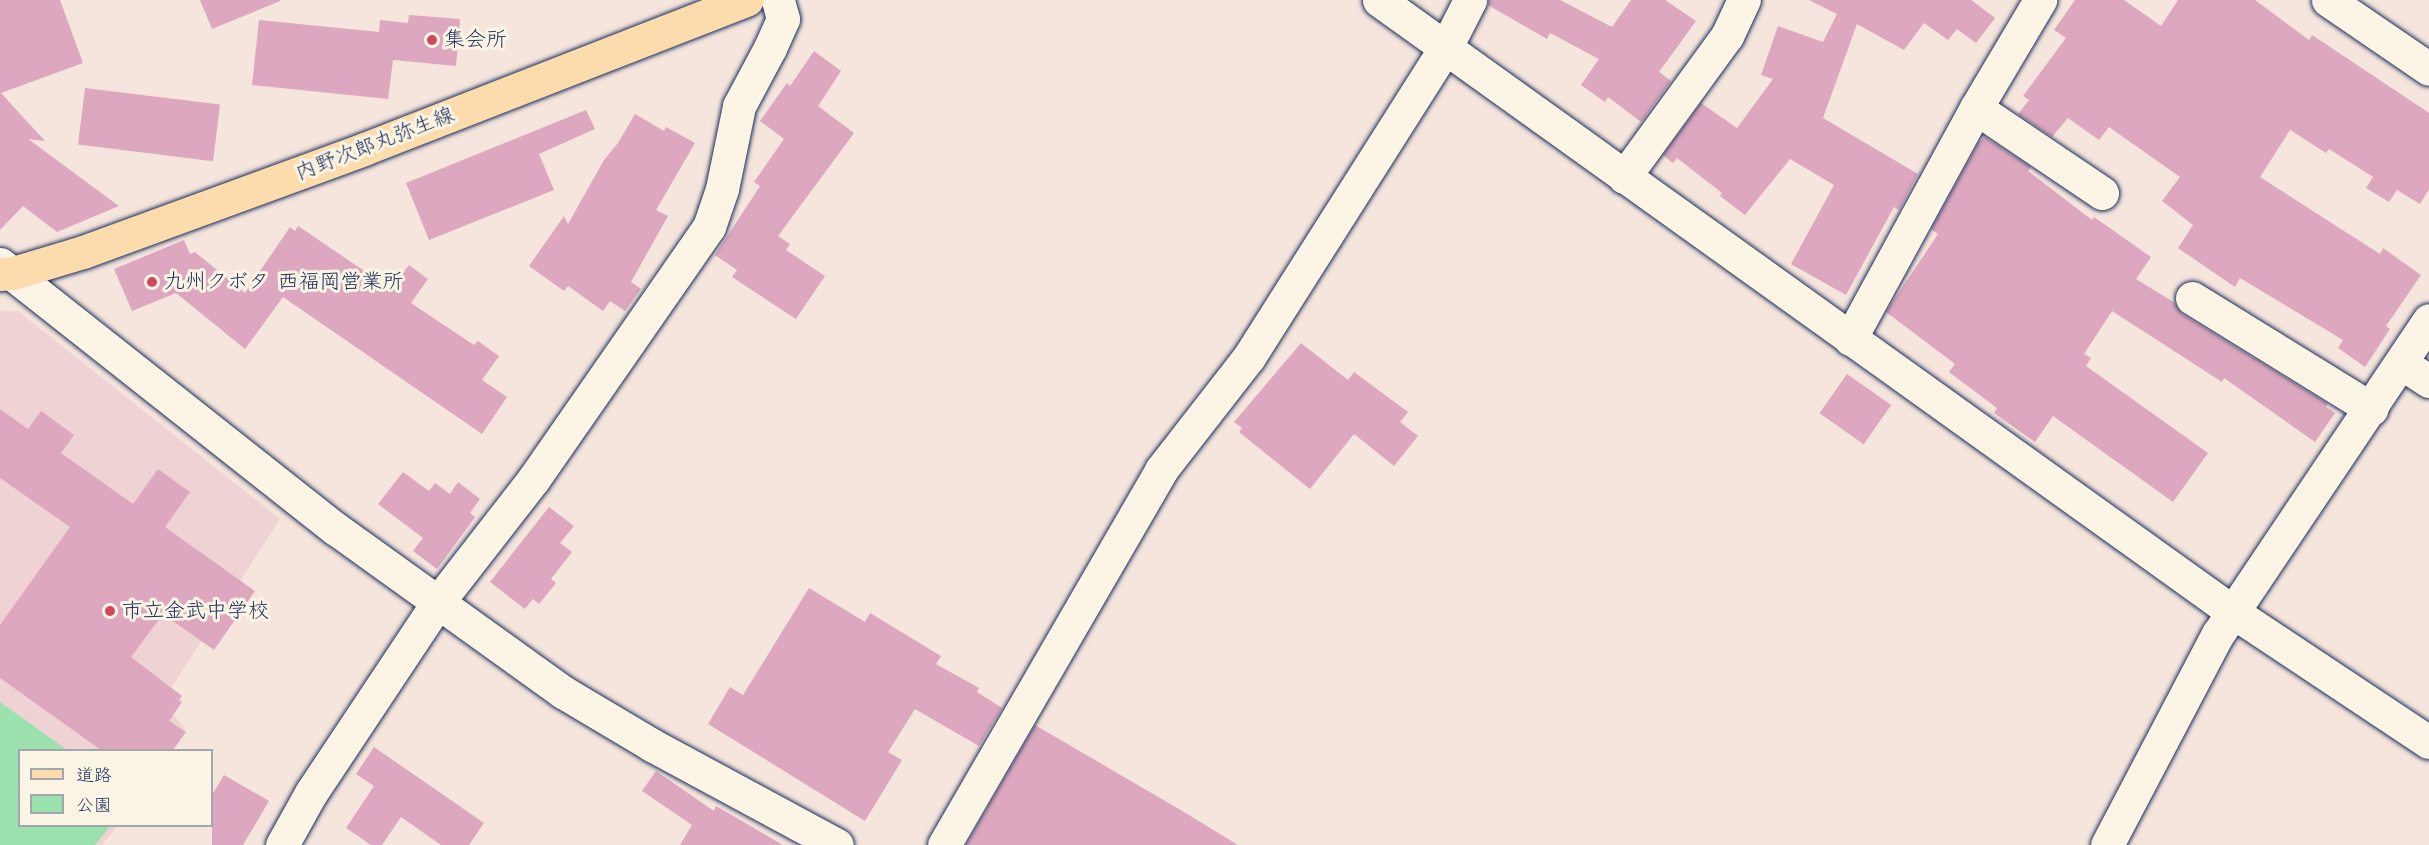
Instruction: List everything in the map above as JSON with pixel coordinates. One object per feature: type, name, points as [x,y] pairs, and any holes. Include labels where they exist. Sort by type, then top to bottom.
[{"type":"main road","name":"内野次郎丸弥生線","points":[[4,270],[83,252],[363,150],[747,0]]},
{"type":"street","points":[[282,845],[311,793],[438,602],[533,480],[709,226],[722,189],[739,106],[783,19],[778,0]]},
{"type":"street","points":[[1379,0],[2233,612],[2429,742]]},
{"type":"street","points":[[944,845],[1161,470],[1249,357],[1446,47],[1470,0]]},
{"type":"street","points":[[1624,177],[1727,36],[1744,0]]},
{"type":"street","points":[[1850,339],[1976,108],[2040,0]]},
{"type":"street","points":[[2328,0],[2429,69]]},
{"type":"street","points":[[1976,108],[2102,193]]},
{"type":"street","points":[[4,270],[336,529],[563,692],[652,745],[837,845]]},
{"type":"street","points":[[2192,298],[2372,409]]},
{"type":"street","points":[[2107,845],[2218,634],[2372,409],[2429,320]]},
{"type":"street","points":[[2401,363],[2429,381]]},
{"type":"shaded area","name":"市立金武中学校","points":[[0,311],[18,311],[280,519],[162,702],[185,728],[171,749],[18,749],[18,827],[116,827],[102,845],[0,845]]},
{"type":"green space","points":[[0,702],[66,749],[18,749],[18,827],[109,827],[95,845],[0,845]]},
{"type":"building","points":[[0,0],[60,0],[83,63],[1,93],[45,141],[28,139],[119,206],[57,232],[23,206],[0,230]]},
{"type":"building","points":[[200,0],[280,0],[280,1],[212,29]]},
{"type":"building","points":[[1489,0],[1560,0],[1612,27],[1631,0],[1665,0],[1696,21],[1659,72],[1671,81],[1641,122],[1608,97],[1605,102],[1581,85],[1599,59],[1550,33],[1547,39],[1488,5]]},
{"type":"building","points":[[1809,0],[1971,0],[1995,18],[1976,43],[1957,29],[1948,40],[1924,23],[1904,50],[1857,24],[1823,118],[1918,174],[1899,210],[1894,207],[1846,295],[1791,264],[1834,185],[1790,159],[1745,215],[1720,196],[1722,193],[1677,158],[1673,163],[1663,155],[1701,103],[1737,128],[1773,79],[1761,75],[1778,26],[1823,42],[1837,14]]},
{"type":"building","points":[[2075,0],[2124,0],[2161,26],[2178,0],[2255,0],[2309,40],[2312,35],[2429,113],[2429,189],[2420,204],[2397,190],[2389,202],[2366,188],[2373,177],[2329,149],[2326,153],[2290,130],[2260,177],[2380,254],[2383,248],[2421,275],[2386,326],[2390,329],[2365,367],[2338,348],[2343,340],[2240,278],[2235,287],[2178,248],[2193,225],[2162,201],[2180,177],[2109,127],[2099,140],[2068,118],[2052,137],[2018,114],[2029,100],[2023,96],[2066,38],[2054,30]]},
{"type":"building","points":[[409,15],[460,19],[456,66],[393,60],[388,99],[252,85],[259,20],[379,32],[380,20],[408,23]]},
{"type":"building","points":[[814,51],[841,71],[818,106],[854,133],[778,236],[790,244],[786,250],[825,276],[796,319],[732,277],[737,270],[715,255],[760,186],[754,182],[784,139],[760,121],[787,83],[790,86]]},
{"type":"building","points":[[85,88],[220,105],[213,161],[78,145]]},
{"type":"building","points":[[586,110],[595,129],[539,154],[554,190],[429,240],[406,183]]},
{"type":"building","points":[[635,114],[664,131],[666,127],[695,143],[656,210],[668,216],[631,282],[641,289],[625,311],[610,301],[603,311],[568,286],[564,291],[529,266],[564,216],[568,224],[604,160],[618,143]]},
{"type":"building","points":[[1985,137],[2031,167],[2028,171],[2092,220],[2094,217],[2151,257],[2136,279],[2175,303],[2182,314],[2328,404],[2326,407],[2335,413],[2315,442],[2224,378],[2222,382],[2112,311],[2084,354],[2091,358],[2086,366],[2208,453],[2173,502],[2053,416],[2035,442],[1994,413],[1997,408],[1949,372],[1955,364],[1886,312],[1938,234],[1931,229],[1979,142]]},
{"type":"building","points":[[298,226],[391,289],[409,265],[428,279],[411,303],[474,345],[478,341],[499,356],[482,380],[507,397],[482,434],[283,297],[245,349],[176,293],[132,311],[114,269],[184,240],[190,254],[195,252],[245,293],[290,227],[295,231]]},
{"type":"building","points":[[1301,343],[1348,380],[1354,372],[1408,412],[1400,422],[1418,436],[1394,466],[1354,434],[1310,489],[1239,432],[1242,428],[1234,422]]},
{"type":"building","points":[[1847,374],[1891,405],[1864,444],[1819,413]]},
{"type":"building","points":[[0,409],[28,429],[41,411],[74,435],[61,453],[133,504],[158,469],[190,492],[165,527],[255,591],[214,650],[163,614],[131,657],[182,696],[179,700],[182,702],[169,721],[186,732],[174,749],[100,749],[0,678],[0,625],[70,527],[0,478]]},
{"type":"building","points":[[403,472],[429,491],[435,483],[450,494],[458,482],[480,499],[470,513],[475,517],[437,569],[413,551],[423,538],[378,504]]},
{"type":"building","points":[[549,507],[574,526],[560,543],[572,552],[551,579],[556,583],[539,604],[533,599],[525,609],[490,582]]},
{"type":"building","points":[[809,588],[865,622],[870,613],[941,656],[936,664],[979,688],[977,692],[1002,708],[979,746],[915,709],[888,752],[902,760],[865,821],[708,724],[730,687],[743,695]]},
{"type":"building","points":[[1035,725],[1184,812],[1238,845],[966,845]]},
{"type":"building","points":[[374,747],[484,823],[469,845],[441,845],[401,817],[382,845],[371,845],[346,828],[374,786],[356,774]]},
{"type":"building","points":[[656,771],[714,811],[716,806],[783,845],[680,845],[692,825],[642,791]]},
{"type":"building","points":[[224,775],[269,801],[243,845],[212,845],[213,793]]},
{"type":"place","name":"集会所","points":[[432,40]]},
{"type":"place","name":"九州クボタ 西福岡営業所","points":[[152,282]]},
{"type":"place","name":"市立金武中学校","points":[[110,611]]}]
